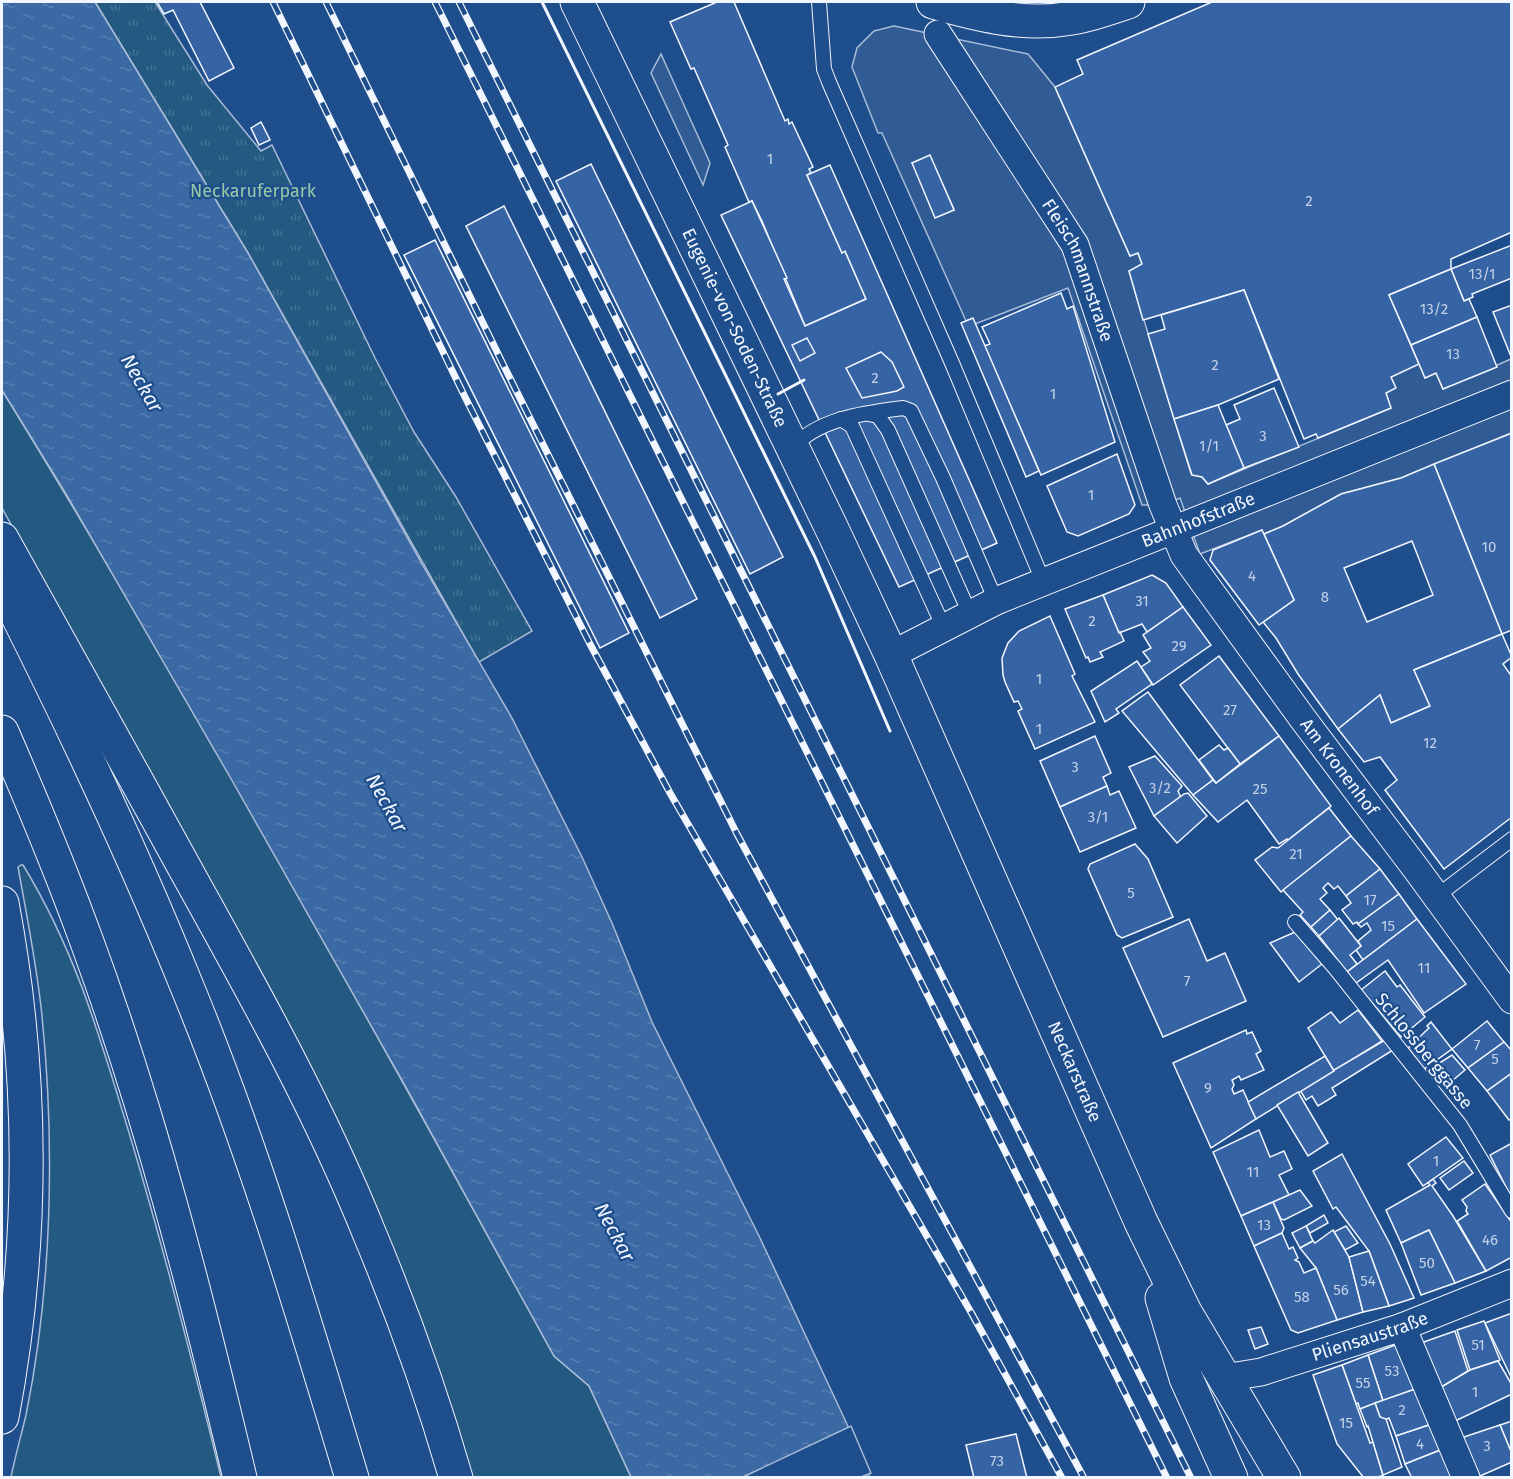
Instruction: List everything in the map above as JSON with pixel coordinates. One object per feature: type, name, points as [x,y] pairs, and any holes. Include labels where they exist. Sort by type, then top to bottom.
[{"type":"main road","name":"Eugenie-von-Soden-Straße","points":[[577,2],[891,655]]},
{"type":"main road","points":[[933,2],[986,15],[1042,21],[1094,13],[1128,2]]},
{"type":"main road","points":[[2,539],[240,968],[333,1152],[370,1233],[406,1328],[441,1426],[456,1478]]},
{"type":"main road","points":[[2,585],[132,856],[187,985],[266,1202],[352,1478]]},
{"type":"main road","name":"Neckarstraße","points":[[891,655],[1141,1222],[1185,1312],[1284,1478]]},
{"type":"main road","points":[[2,732],[87,942],[119,1034],[182,1252],[240,1478]]},
{"type":"main road","points":[[2,903],[16,985],[21,1035],[26,1162],[25,1228],[18,1318],[2,1417]]},
{"type":"main road","points":[[1141,1222],[1186,1378],[1231,1478]]},
{"type":"street","name":"Fleischmannstraße","points":[[938,34],[1075,245],[1167,517]]},
{"type":"street","name":"Bahnhofstraße","points":[[891,655],[1167,517],[1512,394]]},
{"type":"street","name":"Am Kronenhof","points":[[1167,517],[1196,573],[1512,1000]]},
{"type":"street","name":"Pliensaustraße","points":[[1224,1378],[1261,1372],[1402,1327],[1512,1283]]},
{"type":"street","points":[[1402,1327],[1466,1478]]},
{"type":"lane","points":[[819,2],[824,69],[829,82],[952,363],[1043,581]]},
{"type":"lane","points":[[792,449],[809,434],[841,419],[903,408],[914,414],[996,601]]},
{"type":"lane","points":[[869,414],[878,416],[885,424],[970,614]]},
{"type":"lane","points":[[841,419],[852,426],[944,628]]},
{"type":"lane","points":[[1437,896],[1512,839]]},
{"type":"lane","name":"Schlossberggasse","points":[[1295,922],[1460,1125],[1512,1211]]},
{"type":"green space","name":"Neckaruferpark","points":[[95,2],[155,2],[207,85],[261,151],[272,145],[375,358],[414,432],[456,497],[532,631],[479,662],[248,253]]},
{"type":"green space","points":[[2,390],[215,749],[554,1356],[589,1386],[631,1477],[471,1477],[73,637],[2,508]]},
{"type":"green space","points":[[21,865],[56,925],[103,1048],[137,1158],[187,1340],[221,1477],[11,1477],[35,1367],[46,1267],[50,1165],[42,1016],[35,960],[18,867]]},
{"type":"shaded area","points":[[894,26],[1028,54],[1055,87],[1130,256],[1138,253],[1142,264],[1129,271],[1191,474],[1202,477],[1208,484],[1391,408],[1386,393],[1391,377],[1419,364],[1425,378],[1436,373],[1443,389],[1511,359],[1511,433],[1401,478],[1341,494],[1283,526],[1264,534],[1262,530],[1200,554],[1180,498],[1163,505],[1142,505],[1068,288],[975,324],[966,321],[882,133],[878,133],[852,67],[857,48],[874,31]],"holes":[[[930,156],[954,210],[912,163]]]},
{"type":"shaded area","points":[[661,54],[710,163],[703,185],[651,73]]},
{"type":"water","name":"Neckar","points":[[2,2],[95,2],[248,253],[422,564],[512,718],[582,857],[612,923],[652,1022],[760,1238],[870,1477],[631,1477],[589,1386],[554,1356],[407,1089],[230,777],[66,494],[2,390]]},
{"type":"pier","points":[[851,1426],[871,1473],[861,1477],[743,1477]]},
{"type":"building","points":[[157,2],[200,2],[234,68],[209,81],[173,10],[164,14]]},
{"type":"building","points":[[717,2],[734,2],[785,121],[788,119],[789,124],[792,122],[813,167],[809,169],[811,173],[807,175],[842,253],[845,251],[866,299],[805,326],[762,221],[752,201],[749,202],[725,147],[728,145],[694,68],[691,69],[670,22]]},
{"type":"building","points":[[1212,2],[1512,2],[1512,232],[1451,259],[1451,269],[1389,295],[1419,364],[1391,377],[1396,388],[1386,393],[1391,408],[1318,438],[1316,434],[1304,439],[1244,290],[1143,320],[1129,271],[1142,264],[1138,253],[1130,256],[1055,87],[1083,74],[1077,60]]},
{"type":"building","points":[[261,122],[270,140],[259,145],[251,128]]},
{"type":"building","points":[[930,155],[954,210],[935,218],[912,163]]},
{"type":"building","points":[[591,164],[783,557],[750,574],[556,181]]},
{"type":"building","points":[[830,165],[997,543],[899,587],[721,215],[752,201],[787,278],[784,279],[805,326],[866,299],[845,251],[842,253],[807,175]]},
{"type":"building","points":[[504,206],[697,599],[660,618],[466,226]]},
{"type":"building","points":[[435,240],[629,633],[600,648],[404,255]]},
{"type":"building","points":[[1512,245],[1512,278],[1472,294],[1473,297],[1464,301],[1451,269]]},
{"type":"building","points":[[1451,269],[1464,301],[1469,299],[1477,317],[1411,345],[1389,295]]},
{"type":"building","points":[[1244,290],[1279,379],[1218,405],[1174,419],[1148,334],[1165,329],[1161,315]]},
{"type":"building","points":[[1061,293],[1067,309],[1073,306],[1115,442],[1041,475],[984,346],[990,344],[982,327]]},
{"type":"building","points":[[1512,305],[1512,359],[1493,312]]},
{"type":"building","points":[[1477,317],[1497,367],[1443,389],[1436,373],[1425,378],[1411,345]]},
{"type":"building","points":[[973,318],[1039,471],[1026,477],[961,323]]},
{"type":"building","points":[[807,338],[815,353],[800,361],[792,345]]},
{"type":"building","points":[[881,352],[892,362],[904,387],[897,391],[862,398],[846,368]]},
{"type":"building","points":[[1274,388],[1299,447],[1244,468],[1226,425],[1240,419],[1234,405]]},
{"type":"building","points":[[1218,405],[1244,468],[1208,484],[1202,477],[1192,475],[1174,419]]},
{"type":"building","points":[[1512,433],[1512,630],[1502,634],[1434,464]]},
{"type":"building","points":[[1117,454],[1135,505],[1129,514],[1078,536],[1067,532],[1047,486]]},
{"type":"building","points":[[1434,464],[1502,634],[1414,670],[1430,706],[1391,723],[1380,695],[1338,729],[1263,622],[1294,600],[1264,534],[1341,494],[1401,478]],"holes":[[[1412,541],[1433,595],[1367,622],[1344,568]]]},
{"type":"building","points":[[1262,530],[1294,600],[1259,625],[1210,560],[1213,550]]},
{"type":"building","points":[[1152,575],[1166,583],[1183,607],[1147,632],[1142,624],[1119,633],[1103,595]]},
{"type":"building","points":[[1103,595],[1124,641],[1100,652],[1103,657],[1090,662],[1088,657],[1086,658],[1065,609]]},
{"type":"building","points":[[1183,607],[1211,645],[1153,685],[1141,667],[1150,661],[1143,652],[1151,648],[1143,635]]},
{"type":"building","points":[[1050,616],[1075,674],[1072,676],[1095,722],[1035,749],[1018,711],[1022,709],[1018,701],[1014,702],[1005,682],[1002,658],[1008,643],[1019,631]]},
{"type":"building","points":[[1502,634],[1512,657],[1503,664],[1512,677],[1512,817],[1444,869],[1385,790],[1397,780],[1380,757],[1364,762],[1338,729],[1380,695],[1391,723],[1430,706],[1414,670]]},
{"type":"building","points":[[1219,656],[1279,736],[1240,764],[1180,685]]},
{"type":"building","points":[[1137,661],[1152,684],[1116,709],[1119,713],[1105,722],[1091,691]]},
{"type":"building","points":[[1148,692],[1213,780],[1193,795],[1122,711]]},
{"type":"building","points":[[1095,736],[1111,773],[1103,777],[1107,786],[1060,807],[1040,761]]},
{"type":"building","points":[[1279,736],[1331,806],[1288,840],[1279,844],[1247,800],[1218,822],[1193,795],[1213,780],[1216,783]]},
{"type":"building","points":[[1219,745],[1224,750],[1228,748],[1240,764],[1216,783],[1199,760]]},
{"type":"building","points":[[1155,756],[1182,786],[1178,791],[1181,798],[1154,816],[1129,767]]},
{"type":"building","points":[[1107,786],[1110,795],[1119,791],[1136,828],[1080,852],[1060,807]]},
{"type":"building","points":[[1188,793],[1207,816],[1177,843],[1154,816]]},
{"type":"building","points":[[1329,808],[1351,836],[1281,892],[1255,860],[1272,847],[1278,848]]},
{"type":"building","points":[[1351,836],[1380,869],[1346,896],[1338,886],[1334,889],[1328,883],[1323,888],[1327,893],[1320,899],[1330,910],[1311,927],[1300,915],[1303,912],[1283,890]]},
{"type":"building","points":[[1135,844],[1148,859],[1173,917],[1122,938],[1117,935],[1088,869],[1090,864]]},
{"type":"building","points":[[1380,869],[1399,894],[1358,924],[1357,922],[1353,924],[1342,910],[1351,903],[1346,896]]},
{"type":"building","points":[[1399,894],[1417,919],[1363,960],[1356,950],[1361,946],[1358,941],[1371,930],[1367,923],[1361,927],[1358,924]]},
{"type":"building","points":[[1330,910],[1338,920],[1319,936],[1311,927]]},
{"type":"building","points":[[1339,918],[1361,946],[1350,955],[1357,964],[1347,972],[1319,936]]},
{"type":"building","points":[[1189,919],[1207,961],[1225,953],[1246,1001],[1163,1037],[1123,948]]},
{"type":"building","points":[[1417,919],[1466,984],[1424,1013],[1388,960],[1356,983],[1347,972]]},
{"type":"building","points":[[1295,932],[1322,964],[1299,982],[1270,943]]},
{"type":"building","points":[[1385,971],[1397,987],[1400,985],[1425,1017],[1401,1037],[1361,990]]},
{"type":"building","points":[[1358,1010],[1382,1041],[1334,1071],[1308,1028],[1331,1012],[1340,1023]]},
{"type":"building","points":[[1487,1021],[1504,1042],[1468,1068],[1452,1049]]},
{"type":"building","points":[[1431,1022],[1452,1049],[1424,1069],[1408,1048],[1429,1028],[1427,1026]]},
{"type":"building","points":[[1246,1030],[1247,1034],[1252,1032],[1261,1051],[1256,1054],[1264,1070],[1241,1080],[1239,1076],[1232,1080],[1234,1085],[1232,1089],[1234,1094],[1243,1090],[1256,1119],[1211,1148],[1173,1063]]},
{"type":"building","points":[[1385,1040],[1393,1050],[1332,1088],[1336,1095],[1318,1106],[1312,1096],[1306,1100],[1300,1090]]},
{"type":"building","points":[[1504,1042],[1512,1051],[1512,1073],[1487,1091],[1468,1068]]},
{"type":"building","points":[[1452,1055],[1465,1070],[1452,1081],[1438,1064]]},
{"type":"building","points":[[1325,1056],[1334,1071],[1256,1119],[1248,1102]]},
{"type":"building","points":[[1512,1073],[1512,1119],[1509,1120],[1487,1091]]},
{"type":"building","points":[[1298,1092],[1328,1143],[1308,1156],[1277,1105]]},
{"type":"building","points":[[1259,1130],[1270,1157],[1284,1151],[1292,1169],[1279,1175],[1289,1195],[1241,1216],[1213,1152]]},
{"type":"building","points":[[1446,1137],[1463,1158],[1423,1186],[1408,1164]]},
{"type":"building","points":[[1512,1143],[1512,1199],[1490,1155]]},
{"type":"building","points":[[1342,1154],[1390,1244],[1414,1298],[1389,1306],[1369,1251],[1336,1207],[1333,1209],[1313,1171]]},
{"type":"building","points":[[1464,1161],[1473,1173],[1449,1190],[1440,1178]]},
{"type":"building","points":[[1433,1179],[1436,1183],[1432,1186],[1486,1271],[1455,1283],[1429,1230],[1401,1243],[1386,1210],[1430,1185],[1428,1183]]},
{"type":"building","points":[[1485,1184],[1512,1223],[1512,1257],[1486,1271],[1457,1221],[1468,1214],[1467,1207],[1462,1200]]},
{"type":"building","points":[[1300,1190],[1312,1206],[1284,1220],[1281,1219],[1273,1202]]},
{"type":"building","points":[[1273,1202],[1284,1228],[1282,1233],[1254,1246],[1241,1216]]},
{"type":"building","points":[[1324,1215],[1328,1223],[1310,1233],[1306,1226]]},
{"type":"building","points":[[1306,1226],[1313,1241],[1300,1248],[1292,1233]]},
{"type":"building","points":[[1346,1226],[1358,1243],[1345,1250],[1334,1232]]},
{"type":"building","points":[[1333,1230],[1349,1257],[1363,1312],[1337,1320],[1316,1268],[1300,1248],[1313,1241],[1315,1243]]},
{"type":"building","points":[[1429,1230],[1455,1283],[1421,1295],[1401,1243]]},
{"type":"building","points":[[1282,1233],[1289,1249],[1293,1247],[1298,1258],[1295,1260],[1299,1262],[1304,1273],[1316,1268],[1337,1320],[1298,1333],[1291,1330],[1254,1246]]},
{"type":"building","points":[[1369,1251],[1389,1306],[1363,1312],[1349,1257]]},
{"type":"building","points":[[1512,1313],[1512,1379],[1485,1323]]},
{"type":"building","points":[[1484,1321],[1500,1360],[1470,1370],[1457,1330]]},
{"type":"building","points":[[1261,1327],[1268,1344],[1255,1349],[1248,1330]]},
{"type":"building","points":[[1455,1331],[1468,1371],[1438,1389],[1421,1343]]},
{"type":"building","points":[[1398,1344],[1418,1388],[1383,1401],[1368,1355]]},
{"type":"building","points":[[1368,1355],[1383,1401],[1360,1409],[1358,1403],[1356,1404],[1342,1365]]},
{"type":"building","points":[[1498,1361],[1512,1385],[1512,1394],[1451,1423],[1438,1389],[1470,1370]]},
{"type":"building","points":[[1342,1365],[1370,1443],[1373,1442],[1383,1475],[1376,1478],[1364,1478],[1337,1444],[1313,1375]]},
{"type":"building","points":[[1418,1388],[1432,1424],[1396,1436],[1389,1418],[1385,1420],[1380,1417],[1375,1403]]},
{"type":"building","points":[[1375,1403],[1380,1417],[1386,1419],[1402,1467],[1383,1475],[1368,1426],[1360,1409]]},
{"type":"building","points":[[1512,1421],[1512,1454],[1500,1425]]},
{"type":"building","points":[[1432,1424],[1443,1449],[1405,1464],[1396,1436]]},
{"type":"building","points":[[1500,1425],[1512,1454],[1512,1462],[1480,1476],[1461,1438]]},
{"type":"building","points":[[1016,1434],[1027,1478],[974,1478],[966,1445]]},
{"type":"building","points":[[1443,1449],[1456,1478],[1412,1478],[1405,1464]]},
{"type":"railway","points":[[273,2],[465,397],[590,644],[670,793],[972,1314],[1062,1478]]},
{"type":"railway","points":[[326,2],[737,834],[1084,1478]]},
{"type":"railway","points":[[435,2],[1167,1478]]},
{"type":"railway","points":[[459,2],[1191,1478]]},
{"type":"wall","points":[[542,2],[815,557],[890,731]]},
{"type":"wall","points":[[778,394],[804,380]]}]
